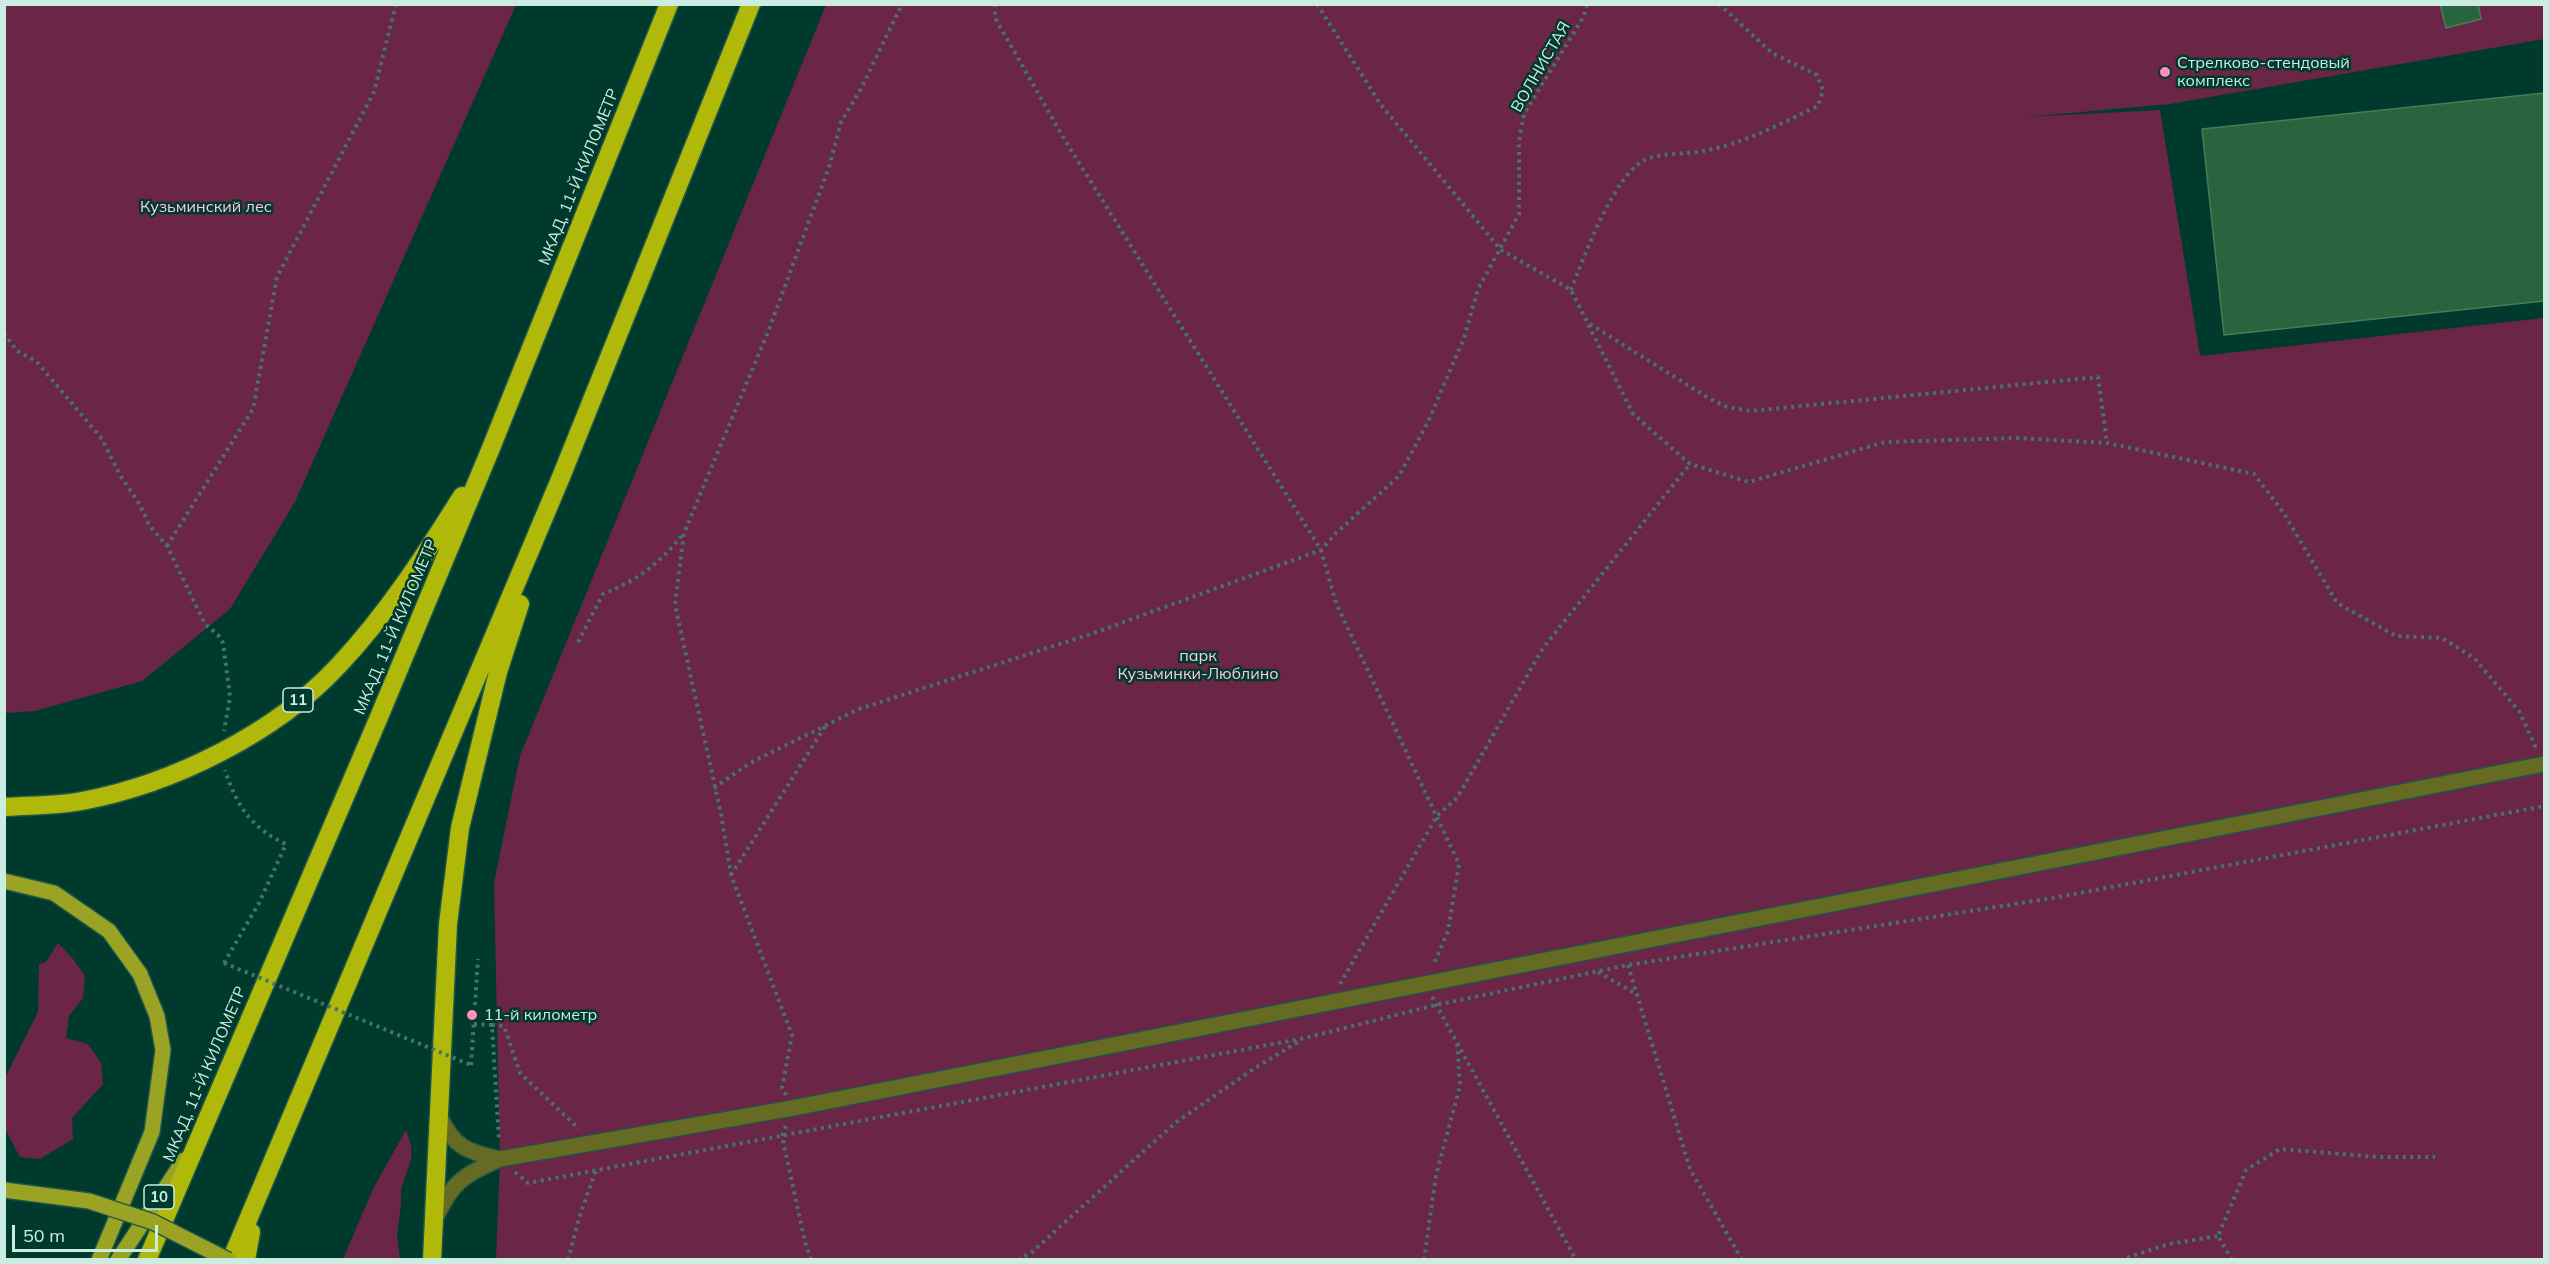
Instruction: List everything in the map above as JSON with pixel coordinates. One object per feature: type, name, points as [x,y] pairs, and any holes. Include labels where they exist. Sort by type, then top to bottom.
[{"type":"highway","name":"МКАД, 11-Й КИЛОМЕТР","points":[[147,1260],[375,728],[491,448],[669,4]]},
{"type":"highway","points":[[229,1260],[259,1195],[561,477],[751,4]]},
{"type":"highway","name":"11","points":[[4,807],[81,801],[153,782],[220,753],[280,716],[339,666],[418,567],[491,448]]},
{"type":"highway","points":[[432,1260],[448,924],[460,828],[498,672],[561,477]]},
{"type":"highway","points":[[246,1260],[259,1195]]},
{"type":"main road","points":[[4,881],[54,893],[109,931],[140,974],[157,1016],[163,1050],[152,1132],[99,1260]]},
{"type":"main road","name":"10","points":[[118,1260],[200,1134]]},
{"type":"main road","points":[[4,1190],[89,1201],[153,1222],[229,1260]]},
{"type":"lane","points":[[435,1220],[447,1194],[458,1181],[476,1169],[500,1159],[793,1108],[2544,764]]},
{"type":"lane","points":[[439,1116],[449,1136],[462,1147],[479,1155],[500,1159]]},
{"type":"path","points":[[167,546],[253,409],[277,277],[374,92],[396,4]]},
{"type":"path","points":[[578,642],[603,594],[632,582],[668,554],[684,533],[771,324],[829,167],[841,122],[862,87],[902,4]]},
{"type":"path","points":[[995,4],[995,18],[1066,142],[1321,550],[1336,603],[1459,864],[1448,931],[1425,984]]},
{"type":"path","points":[[1317,4],[1381,105],[1501,250],[1571,290],[1633,414],[1690,464],[1749,482],[1885,442],[2018,438],[2107,443],[2254,474],[2283,512],[2337,603],[2396,636],[2442,638],[2474,658],[2520,711],[2544,764]]},
{"type":"path","name":"ВОЛНИСТАЯ","points":[[1501,250],[1519,214],[1519,141],[1524,114],[1584,16],[1587,4]]},
{"type":"path","points":[[1571,290],[1596,228],[1622,182],[1644,160],[1706,151],[1746,140],[1818,106],[1823,90],[1816,75],[1772,53],[1719,4]]},
{"type":"path","points":[[714,788],[750,763],[858,709],[1094,633],[1321,550],[1336,532],[1399,477],[1428,422],[1464,338],[1478,289],[1501,250]]},
{"type":"path","points":[[1588,323],[1710,399],[1727,407],[1750,411],[2098,377],[2107,443]]},
{"type":"path","points":[[4,333],[17,351],[36,361],[102,439],[120,475],[140,505],[148,525],[167,546],[205,624],[218,635],[223,643],[230,697],[220,753],[231,791],[265,835],[286,844],[259,903],[224,963],[471,1065],[478,959]]},
{"type":"path","points":[[1329,1003],[1437,816],[1457,798],[1543,648],[1690,464]]},
{"type":"path","points":[[684,533],[675,605],[731,875],[792,1035],[782,1088],[793,1108],[782,1136],[804,1242],[811,1260]]},
{"type":"path","points":[[731,875],[827,725]]},
{"type":"path","points":[[492,1025],[500,1159],[528,1183],[1305,1038],[1436,1005],[1628,965],[2053,898],[2544,806]]},
{"type":"path","points":[[1628,965],[1639,995],[1690,1169],[1742,1260]]},
{"type":"path","points":[[1596,971],[1639,995]]},
{"type":"path","points":[[1436,1005],[1576,1260]]},
{"type":"path","points":[[474,1024],[504,1026],[520,1073],[594,1143]]},
{"type":"path","points":[[1018,1260],[1032,1252],[1175,1123],[1252,1070],[1305,1038]]},
{"type":"path","points":[[1424,1260],[1437,1175],[1460,1086],[1457,1041]]},
{"type":"path","points":[[2218,1236],[2246,1170],[2280,1149],[2379,1156],[2435,1157]]},
{"type":"path","points":[[568,1260],[580,1215],[596,1170]]},
{"type":"path","points":[[2120,1260],[2169,1244],[2218,1236]]},
{"type":"path","points":[[2218,1236],[2232,1260]]},
{"type":"green space","name":"Кузьминский лес","points":[[5,4],[516,5],[295,502],[230,609],[142,681],[35,711],[5,713]]},
{"type":"green space","name":"парк Кузьминки-Люблино","points":[[826,5],[2544,5],[2544,39],[2170,104],[2026,117],[2160,110],[2200,356],[2544,318],[2544,1259],[496,1260],[500,1159],[494,883],[520,756]]},
{"type":"green space","points":[[58,943],[85,976],[83,998],[69,1016],[66,1038],[88,1044],[101,1063],[103,1084],[72,1118],[73,1139],[40,1159],[20,1157],[5,1129],[5,1078],[38,1012],[39,964],[46,962]]},
{"type":"green space","points":[[406,1130],[411,1145],[411,1160],[401,1189],[397,1235],[400,1259],[343,1259],[374,1187]]},
{"type":"building","points":[[2440,4],[2478,4],[2481,19],[2446,28]]},
{"type":"building","points":[[2544,93],[2544,301],[2224,335],[2202,129]]},
{"type":"place","name":"Стрелково-стендовый комплекс","points":[[2165,72]]},
{"type":"place","name":"11-й километр","points":[[472,1015]]}]
